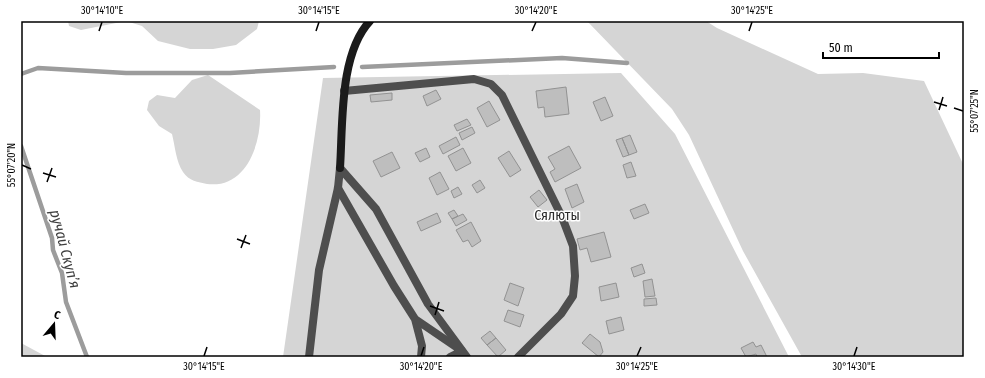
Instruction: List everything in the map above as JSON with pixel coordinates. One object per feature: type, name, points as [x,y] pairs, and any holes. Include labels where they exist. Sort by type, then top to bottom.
[{"type":"street","points":[[309,357],[319,270],[338,188],[344,91],[348,66],[363,29],[370,21]]},
{"type":"street","points":[[344,91],[474,79],[491,84],[502,95],[562,217],[573,246],[573,296],[561,314],[518,357]]},
{"type":"street","points":[[340,168],[376,209],[428,304],[464,354]]},
{"type":"street","points":[[338,188],[394,286],[415,319],[422,346],[421,357]]},
{"type":"street","points":[[415,319],[464,354]]},
{"type":"street","points":[[450,357],[464,354]]},
{"type":"green space","points":[[68,21],[126,21],[81,30],[69,26]]},
{"type":"green space","points":[[126,21],[259,21],[257,29],[236,45],[213,49],[190,49],[158,41],[142,26]]},
{"type":"green space","points":[[587,21],[706,21],[717,28],[818,74],[863,73],[924,81],[964,166],[964,357],[802,357],[743,251],[689,135],[672,109]]},
{"type":"green space","name":"Сялюты","points":[[621,73],[675,134],[789,357],[283,357],[323,78]]},
{"type":"green space","points":[[208,75],[260,110],[258,136],[255,149],[249,161],[242,171],[232,179],[221,184],[200,183],[185,175],[179,164],[172,134],[159,126],[147,110],[149,101],[157,95],[175,98],[192,80]]},
{"type":"green space","points":[[21,343],[47,357],[21,357]]},
{"type":"building","points":[[566,87],[569,114],[545,117],[544,107],[538,108],[536,91]]},
{"type":"building","points":[[436,90],[441,99],[427,106],[423,96]]},
{"type":"building","points":[[392,93],[392,100],[371,102],[370,95]]},
{"type":"building","points":[[605,97],[613,116],[601,121],[593,102]]},
{"type":"building","points":[[489,101],[500,120],[487,127],[477,108]]},
{"type":"building","points":[[467,119],[471,125],[457,131],[454,125]]},
{"type":"building","points":[[472,127],[475,133],[462,140],[459,133]]},
{"type":"building","points":[[630,135],[637,152],[629,155],[622,138]]},
{"type":"building","points":[[456,137],[460,145],[443,154],[439,146]]},
{"type":"building","points":[[622,138],[629,155],[623,157],[616,140]]},
{"type":"building","points":[[569,146],[581,168],[555,182],[550,172],[555,169],[548,157]]},
{"type":"building","points":[[426,148],[430,157],[420,162],[415,153]]},
{"type":"building","points":[[463,148],[471,163],[456,171],[448,156]]},
{"type":"building","points":[[509,151],[521,170],[510,177],[498,158]]},
{"type":"building","points":[[392,152],[400,168],[381,177],[373,161]]},
{"type":"building","points":[[631,162],[636,176],[627,178],[623,165]]},
{"type":"building","points":[[440,172],[449,189],[437,195],[429,178]]},
{"type":"building","points":[[480,180],[485,188],[477,193],[472,185]]},
{"type":"building","points":[[577,184],[584,202],[572,208],[565,189]]},
{"type":"building","points":[[458,187],[462,194],[454,198],[451,191]]},
{"type":"building","points":[[539,190],[547,200],[538,207],[530,197]]},
{"type":"building","points":[[645,204],[649,213],[634,219],[630,210]]},
{"type":"building","points":[[454,210],[458,216],[452,219],[448,213]]},
{"type":"building","points":[[437,213],[441,222],[421,231],[417,222]]},
{"type":"building","points":[[463,214],[467,220],[456,226],[452,219]]},
{"type":"building","points":[[471,222],[481,241],[472,247],[468,240],[463,242],[456,230]]},
{"type":"building","points":[[604,232],[611,257],[591,262],[587,248],[580,250],[577,239]]},
{"type":"building","points":[[642,264],[645,273],[634,277],[631,268]]},
{"type":"building","points":[[652,279],[655,296],[645,297],[643,281]]},
{"type":"building","points":[[510,283],[524,288],[518,306],[504,300]]},
{"type":"building","points":[[616,283],[619,297],[601,301],[599,287]]},
{"type":"building","points":[[656,298],[657,305],[644,306],[644,299]]},
{"type":"building","points":[[508,310],[524,315],[520,327],[504,321]]},
{"type":"building","points":[[621,317],[624,330],[609,334],[606,321]]},
{"type":"building","points":[[490,331],[496,338],[487,345],[481,338]]},
{"type":"building","points":[[590,334],[600,342],[603,352],[599,357],[582,343]]},
{"type":"building","points":[[496,338],[506,350],[498,357],[487,345]]},
{"type":"building","points":[[753,342],[756,347],[761,345],[767,357],[757,357],[756,354],[746,357],[741,348]]},
{"type":"waterway","points":[[362,67],[562,58],[627,63]]},
{"type":"waterway","points":[[21,74],[38,68],[126,73],[230,73],[334,67]]},
{"type":"waterway","name":"ручай Скупʼя","points":[[21,146],[52,238],[53,250],[62,273],[66,302],[87,357]]}]
